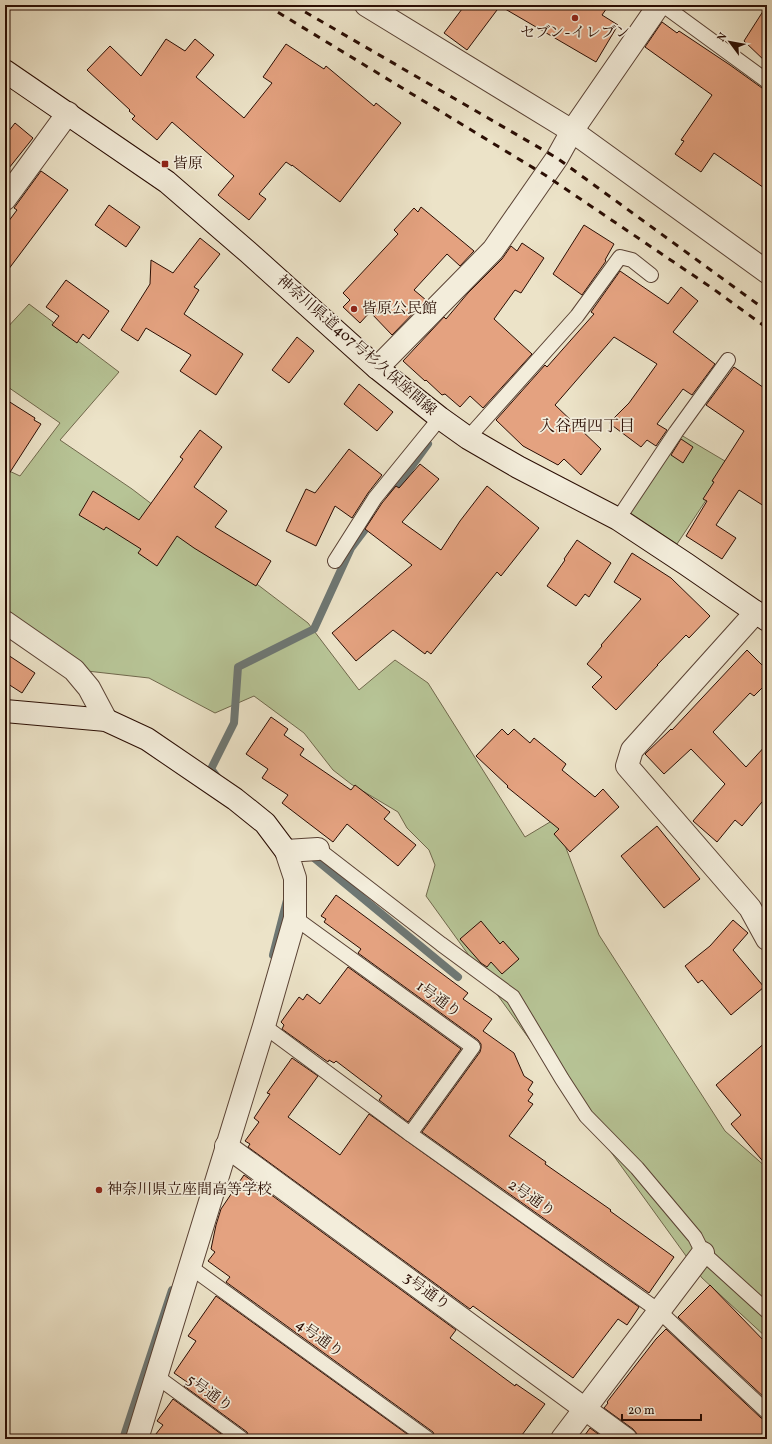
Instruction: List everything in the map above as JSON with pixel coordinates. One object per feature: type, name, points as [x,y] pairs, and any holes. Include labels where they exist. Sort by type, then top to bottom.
[{"type":"street","points":[[366,5],[572,131],[767,272]]},
{"type":"street","points":[[377,368],[493,250],[557,158],[572,131],[660,5]]},
{"type":"street","name":"神奈川県道407号杉久保座間線","points":[[5,70],[167,182],[248,252],[377,368],[440,418],[468,438],[518,467],[618,519],[762,616]]},
{"type":"street","points":[[5,199],[68,113]]},
{"type":"street","points":[[762,616],[632,750],[627,766],[750,908],[767,939]]},
{"type":"street","points":[[5,622],[74,670],[89,688],[106,720]]},
{"type":"street","points":[[5,711],[106,720],[147,739],[235,799],[265,823],[286,851],[295,878],[295,918],[264,1026],[137,1439]]},
{"type":"street","points":[[286,851],[318,848]]},
{"type":"street","name":"3号通り","points":[[226,1146],[626,1439]]},
{"type":"street","points":[[562,1439],[704,1252]]},
{"type":"lane","points":[[663,5],[767,81]]},
{"type":"lane","points":[[468,438],[577,316],[620,258],[632,260],[651,275]]},
{"type":"lane","points":[[618,519],[676,432],[728,360]]},
{"type":"lane","points":[[335,561],[375,498],[440,418]]},
{"type":"lane","points":[[318,848],[441,944],[513,997],[586,1116],[637,1168],[696,1237],[704,1252],[767,1311]]},
{"type":"lane","name":"1号通り","points":[[295,918],[473,1047],[410,1134]]},
{"type":"lane","name":"2号通り","points":[[264,1026],[410,1134],[659,1311],[767,1412]]},
{"type":"lane","name":"4号通り","points":[[189,1266],[428,1439]]},
{"type":"lane","name":"5号通り","points":[[156,1376],[242,1439]]},
{"type":"green space","points":[[29,304],[119,372],[60,440],[132,489],[308,623],[359,690],[395,660],[428,683],[525,837],[555,819],[599,935],[725,1131],[767,1168],[767,1338],[702,1278],[426,896],[435,865],[429,850],[407,828],[398,812],[351,784],[333,770],[304,733],[254,696],[215,713],[149,678],[87,671],[5,610],[5,469],[20,476],[60,423],[5,385],[5,330]]},
{"type":"green space","points":[[681,435],[730,464],[677,544],[629,512]]},
{"type":"building","points":[[465,5],[609,5],[602,15],[618,25],[596,62],[500,6],[467,50],[444,33]]},
{"type":"building","points":[[767,5],[767,63],[744,41]]},
{"type":"building","points":[[662,22],[677,33],[679,31],[762,88],[767,89],[767,190],[714,153],[701,172],[675,154],[684,141],[681,140],[712,95],[645,47]]},
{"type":"building","points":[[166,39],[185,51],[195,39],[214,55],[196,77],[244,118],[272,83],[263,77],[286,44],[324,69],[326,66],[374,106],[376,103],[401,123],[340,202],[286,162],[259,194],[266,199],[249,220],[218,195],[234,176],[172,122],[157,140],[132,119],[135,116],[129,111],[130,110],[87,70],[110,46],[141,76]]},
{"type":"building","points":[[15,123],[33,138],[5,173],[5,136]]},
{"type":"building","points":[[41,171],[68,190],[5,274],[5,226],[17,210],[14,208]]},
{"type":"building","points":[[109,205],[140,227],[126,247],[95,225]]},
{"type":"building","points":[[421,207],[474,251],[460,266],[447,254],[414,290],[426,300],[392,335],[370,312],[360,323],[343,307],[350,300],[343,293],[398,234],[394,230],[414,208],[418,212]]},
{"type":"building","points":[[584,225],[614,244],[605,260],[606,261],[582,295],[553,274]]},
{"type":"building","points":[[200,238],[220,254],[194,287],[199,290],[184,314],[243,354],[216,395],[180,371],[191,355],[146,328],[138,341],[121,330],[150,284],[151,260],[173,273]]},
{"type":"building","points":[[522,243],[544,258],[521,293],[515,290],[494,319],[532,354],[483,408],[470,396],[460,407],[445,394],[442,395],[403,361],[444,317],[446,319],[468,293],[502,259],[511,246],[517,251]]},
{"type":"building","points":[[620,271],[668,304],[681,287],[698,301],[673,332],[715,364],[692,395],[683,389],[657,424],[667,430],[656,446],[647,440],[641,447],[609,423],[629,403],[657,364],[614,337],[555,405],[601,449],[581,475],[564,459],[558,465],[523,446],[496,420],[545,365],[547,367],[594,314],[591,312]]},
{"type":"building","points":[[66,280],[109,311],[89,339],[83,334],[77,343],[52,325],[59,316],[46,307]]},
{"type":"building","points":[[297,337],[314,351],[289,383],[272,370]]},
{"type":"building","points":[[734,367],[767,390],[767,508],[739,490],[716,525],[736,538],[722,559],[686,536],[707,501],[703,499],[714,482],[712,481],[744,431],[706,405]]},
{"type":"building","points":[[359,384],[393,412],[377,431],[344,404]]},
{"type":"building","points":[[5,399],[35,418],[34,420],[41,424],[5,480]]},
{"type":"building","points":[[200,430],[222,447],[194,487],[227,511],[215,527],[271,561],[256,586],[177,536],[157,566],[138,553],[141,549],[106,527],[104,530],[79,515],[93,491],[139,520],[183,459],[180,457]]},
{"type":"building","points":[[681,439],[693,447],[683,463],[671,455]]},
{"type":"building","points":[[349,449],[382,475],[352,518],[335,506],[316,546],[286,531],[306,489],[315,493]]},
{"type":"building","points":[[420,464],[439,479],[402,522],[441,550],[460,521],[487,486],[539,528],[501,576],[497,572],[431,654],[427,651],[425,654],[393,630],[356,661],[332,633],[412,565],[365,529],[382,503],[396,486],[399,488]]},
{"type":"building","points":[[577,540],[611,563],[589,597],[585,594],[576,606],[547,586]]},
{"type":"building","points":[[632,553],[671,578],[710,616],[689,638],[686,635],[616,710],[592,687],[602,677],[587,664],[602,646],[601,645],[641,599],[614,582]]},
{"type":"building","points":[[747,650],[767,670],[767,683],[754,696],[750,693],[713,732],[746,767],[767,744],[767,796],[742,826],[735,820],[717,842],[693,821],[725,784],[691,749],[664,774],[645,754],[671,729],[672,730]]},
{"type":"building","points":[[5,653],[35,673],[22,693],[5,682]]},
{"type":"building","points":[[271,717],[288,729],[284,735],[304,749],[300,755],[351,790],[355,785],[390,812],[384,819],[416,845],[398,866],[347,824],[333,842],[282,803],[288,795],[262,778],[268,769],[246,754]]},
{"type":"building","points":[[502,729],[508,735],[514,729],[530,743],[534,738],[566,764],[562,770],[595,797],[603,789],[619,807],[570,852],[554,834],[559,829],[507,787],[508,786],[476,756]]},
{"type":"building","points":[[657,826],[700,879],[664,908],[621,856]]},
{"type":"building","points":[[336,895],[468,993],[463,999],[492,1019],[483,1031],[514,1053],[524,1076],[533,1082],[528,1090],[533,1094],[528,1101],[533,1104],[509,1136],[546,1162],[545,1164],[611,1210],[610,1211],[674,1257],[649,1293],[422,1132],[480,1052],[481,1044],[478,1040],[358,953],[361,949],[324,922],[326,919],[321,916]]},
{"type":"building","points":[[733,920],[748,933],[733,950],[764,987],[731,1015],[702,980],[698,983],[685,966],[710,946]]},
{"type":"building","points":[[481,921],[500,944],[503,941],[519,959],[502,974],[491,962],[487,967],[481,963],[460,939]]},
{"type":"building","points":[[348,967],[461,1049],[408,1122],[379,1100],[382,1096],[336,1061],[334,1063],[329,1060],[328,1062],[282,1029],[284,1025],[281,1022],[299,997],[303,1000],[307,994],[320,1004]]},
{"type":"building","points":[[767,1041],[767,1166],[731,1124],[741,1115],[716,1085]]},
{"type":"building","points":[[292,1058],[318,1076],[288,1117],[340,1155],[369,1114],[639,1307],[627,1325],[618,1319],[573,1378],[473,1306],[470,1309],[248,1147],[250,1144],[245,1141],[259,1122],[254,1118],[270,1094],[267,1093]]},
{"type":"building","points":[[244,1175],[456,1330],[450,1338],[515,1386],[516,1384],[545,1404],[519,1439],[436,1439],[433,1432],[226,1282],[230,1277],[208,1261],[215,1252],[211,1249],[221,1209]]},
{"type":"building","points":[[710,1285],[767,1344],[767,1400],[678,1317]]},
{"type":"building","points":[[216,1296],[414,1439],[250,1439],[247,1432],[184,1386],[187,1382],[174,1373],[196,1341],[188,1336]]},
{"type":"building","points":[[666,1329],[761,1418],[767,1420],[767,1439],[638,1439],[637,1434],[633,1429],[604,1408],[608,1403],[607,1402],[656,1339]]},
{"type":"building","points":[[173,1399],[228,1439],[152,1439],[163,1425],[157,1421]]},
{"type":"building","points":[[590,1428],[605,1439],[582,1439]]},
{"type":"waterway","points":[[391,495],[428,444]]},
{"type":"waterway","points":[[217,777],[211,769],[234,723],[238,667],[314,629],[351,548],[372,520]]},
{"type":"waterway","points":[[314,858],[458,977]]},
{"type":"waterway","points":[[273,955],[287,900]]},
{"type":"waterway","points":[[123,1439],[172,1290]]},
{"type":"railway","points":[[266,5],[545,175],[712,288],[767,328]]},
{"type":"railway","points":[[293,5],[557,158],[767,311]]},
{"type":"place","name":"セブン-イレブン","points":[[575,18]]},
{"type":"place","name":"皆原","points":[[165,164]]},
{"type":"place","name":"皆原公民館","points":[[354,309]]},
{"type":"place","name":"神奈川県立座間高等学校","points":[[99,1190]]},
{"type":"district","name":"入谷西四丁目","points":[[587,427]]}]
